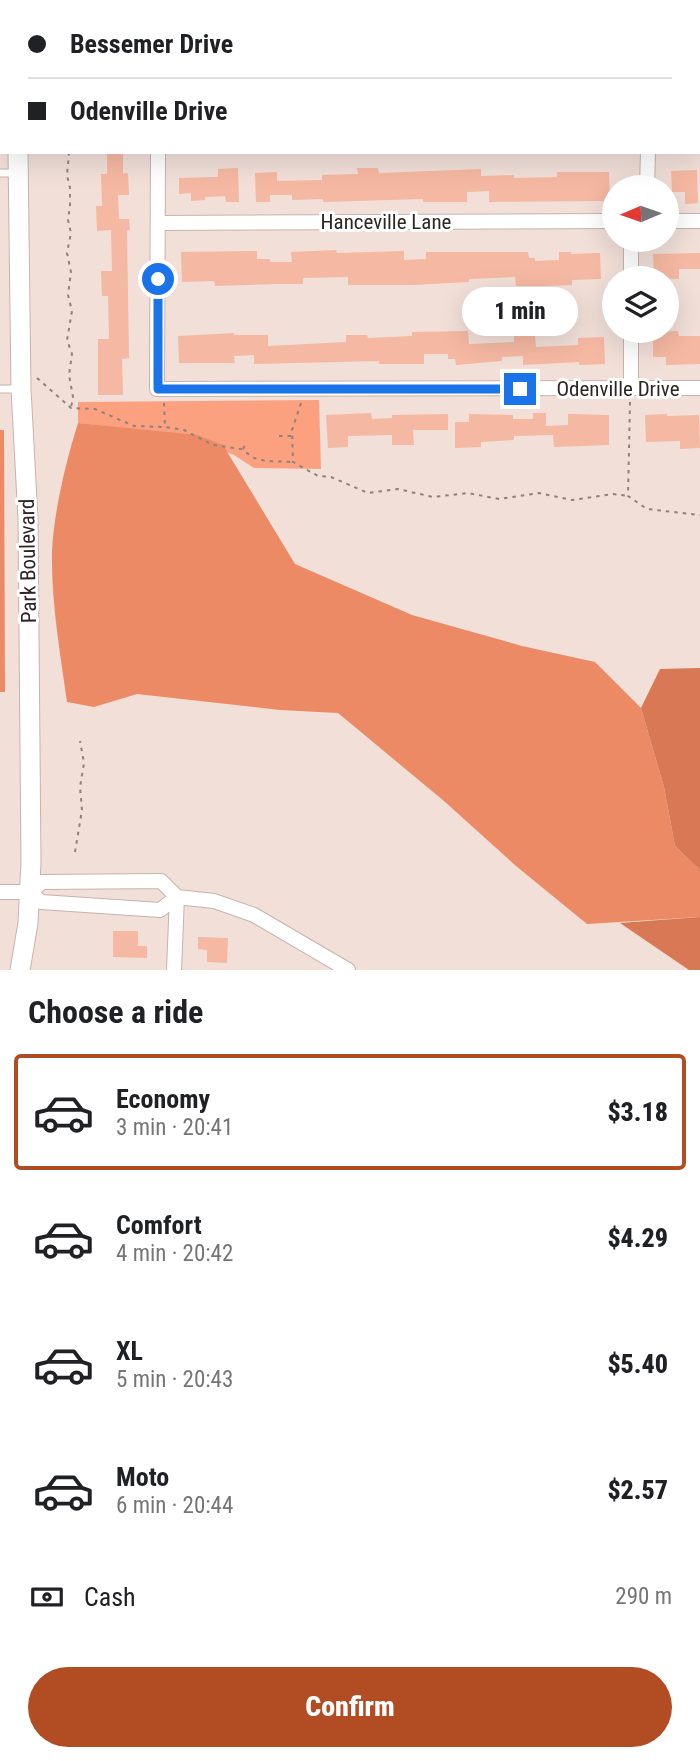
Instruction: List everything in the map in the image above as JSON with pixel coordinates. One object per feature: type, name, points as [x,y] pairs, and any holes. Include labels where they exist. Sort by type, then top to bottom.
[{"type":"main road","name":"Park Boulevard","points":[[17,154],[9,173],[26,382],[30,700],[30,892],[20,970]]},
{"type":"street","points":[[158,154],[158,223]]},
{"type":"street","points":[[647,175],[648,154]]},
{"type":"street","name":"Hanceville Lane","points":[[158,223],[602,221]]},
{"type":"street","points":[[679,221],[700,221]]},
{"type":"street","name":"Odenville Drive","points":[[158,223],[158,389],[630,394],[700,388]]},
{"type":"street","points":[[630,394],[631,343]]},
{"type":"street","points":[[0,892],[30,892],[42,883],[161,881],[177,897],[214,901],[254,915],[348,970]]},
{"type":"street","points":[[30,892],[41,902],[160,910],[177,897]]},
{"type":"street","points":[[173,970],[177,897]]},
{"type":"lane","points":[[0,389],[26,382]]},
{"type":"path","points":[[69,154],[67,175],[71,205],[68,220],[71,233],[67,253],[71,272],[68,295],[72,311],[67,340],[72,354],[69,375],[73,397],[71,408]]},
{"type":"path","points":[[26,382],[35,376],[71,408],[95,410],[134,426],[165,427],[197,435],[213,445],[242,450],[254,458],[266,461],[293,462],[318,476],[331,477],[368,494],[398,489],[433,497],[444,498],[468,493],[499,499],[539,493],[572,500],[613,494],[628,496],[648,509],[700,515]]},
{"type":"path","points":[[628,496],[630,394]]},
{"type":"path","points":[[293,462],[292,430],[301,407],[301,399]]},
{"type":"path","points":[[164,403],[165,427]]},
{"type":"path","points":[[279,436],[292,436]]},
{"type":"path","points":[[242,450],[246,443]]},
{"type":"path","points":[[75,852],[82,810],[80,787],[84,763],[80,741]]},
{"type":"shaded area","points":[[319,400],[321,469],[254,468],[234,455],[184,435],[78,423],[78,402]]},
{"type":"shaded area","points":[[78,423],[197,435],[223,445],[295,564],[412,615],[522,646],[595,662],[641,708],[664,787],[675,846],[700,870],[700,917],[587,924],[338,713],[280,710],[137,694],[94,707],[67,702],[54,608],[52,551],[61,486]]},
{"type":"shaded area","points":[[0,430],[4,430],[5,692],[0,692]]},
{"type":"shaded area","points":[[700,668],[700,870],[675,846],[664,787],[641,708],[660,669]]},
{"type":"shaded area","points":[[700,917],[700,970],[689,970],[620,923]]},
{"type":"building","points":[[107,154],[123,154],[123,173],[128,173],[129,195],[118,195],[119,219],[129,219],[130,230],[127,230],[129,358],[122,359],[123,395],[98,395],[98,339],[109,339],[108,296],[102,296],[101,271],[112,271],[111,230],[97,231],[96,206],[102,206],[101,174],[107,174]]},
{"type":"building","points":[[238,168],[239,202],[226,202],[225,196],[191,201],[191,193],[179,194],[179,178],[218,177],[218,169]]},
{"type":"building","points":[[357,168],[378,168],[379,173],[481,169],[481,176],[514,175],[514,178],[557,177],[557,172],[609,172],[609,175],[602,175],[602,201],[489,202],[489,191],[467,192],[467,202],[423,202],[423,199],[323,202],[323,199],[292,200],[292,195],[270,195],[270,202],[256,202],[255,173],[277,172],[277,181],[322,180],[322,175],[358,174]]},
{"type":"building","points":[[697,170],[698,203],[685,204],[685,192],[679,192],[679,175],[671,175],[671,171]]},
{"type":"building","points":[[336,250],[337,253],[404,251],[404,260],[426,259],[426,252],[528,252],[529,258],[535,258],[535,261],[559,260],[559,252],[600,253],[601,279],[572,280],[572,285],[546,286],[516,286],[515,277],[413,285],[348,285],[348,277],[303,278],[303,284],[215,286],[214,281],[182,282],[181,252],[257,251],[257,259],[292,262],[291,252]]},
{"type":"building","points":[[700,253],[700,269],[654,266],[653,254]]},
{"type":"building","points":[[468,331],[469,344],[514,342],[514,336],[535,335],[536,347],[578,345],[578,338],[602,337],[605,364],[579,365],[579,362],[523,365],[523,356],[502,357],[502,361],[456,365],[455,359],[448,359],[448,354],[424,354],[424,364],[379,364],[379,361],[254,364],[254,355],[234,356],[235,363],[179,363],[178,336],[234,333],[268,335],[268,346],[346,342],[346,335],[367,335],[368,338],[412,336],[412,332]]},
{"type":"building","points":[[679,336],[700,336],[700,364],[666,365],[666,357],[653,357],[653,343],[679,343]]},
{"type":"building","points":[[371,413],[372,419],[392,418],[392,415],[448,414],[448,430],[413,430],[414,445],[392,445],[392,435],[348,436],[348,447],[328,448],[326,415]]},
{"type":"building","points":[[533,413],[546,413],[546,426],[568,425],[568,414],[609,415],[609,445],[554,447],[553,435],[514,436],[514,440],[481,442],[481,447],[455,448],[455,422],[469,422],[469,414],[513,415],[513,419],[533,419]]},
{"type":"building","points":[[645,415],[699,415],[700,448],[680,449],[680,441],[646,442]]},
{"type":"building","points":[[113,931],[138,931],[138,946],[147,946],[147,958],[113,957]]},
{"type":"building","points":[[198,937],[228,938],[227,963],[207,962],[207,950],[198,949]]},
{"type":"route","points":[[158,279],[158,389],[520,389]]}]
